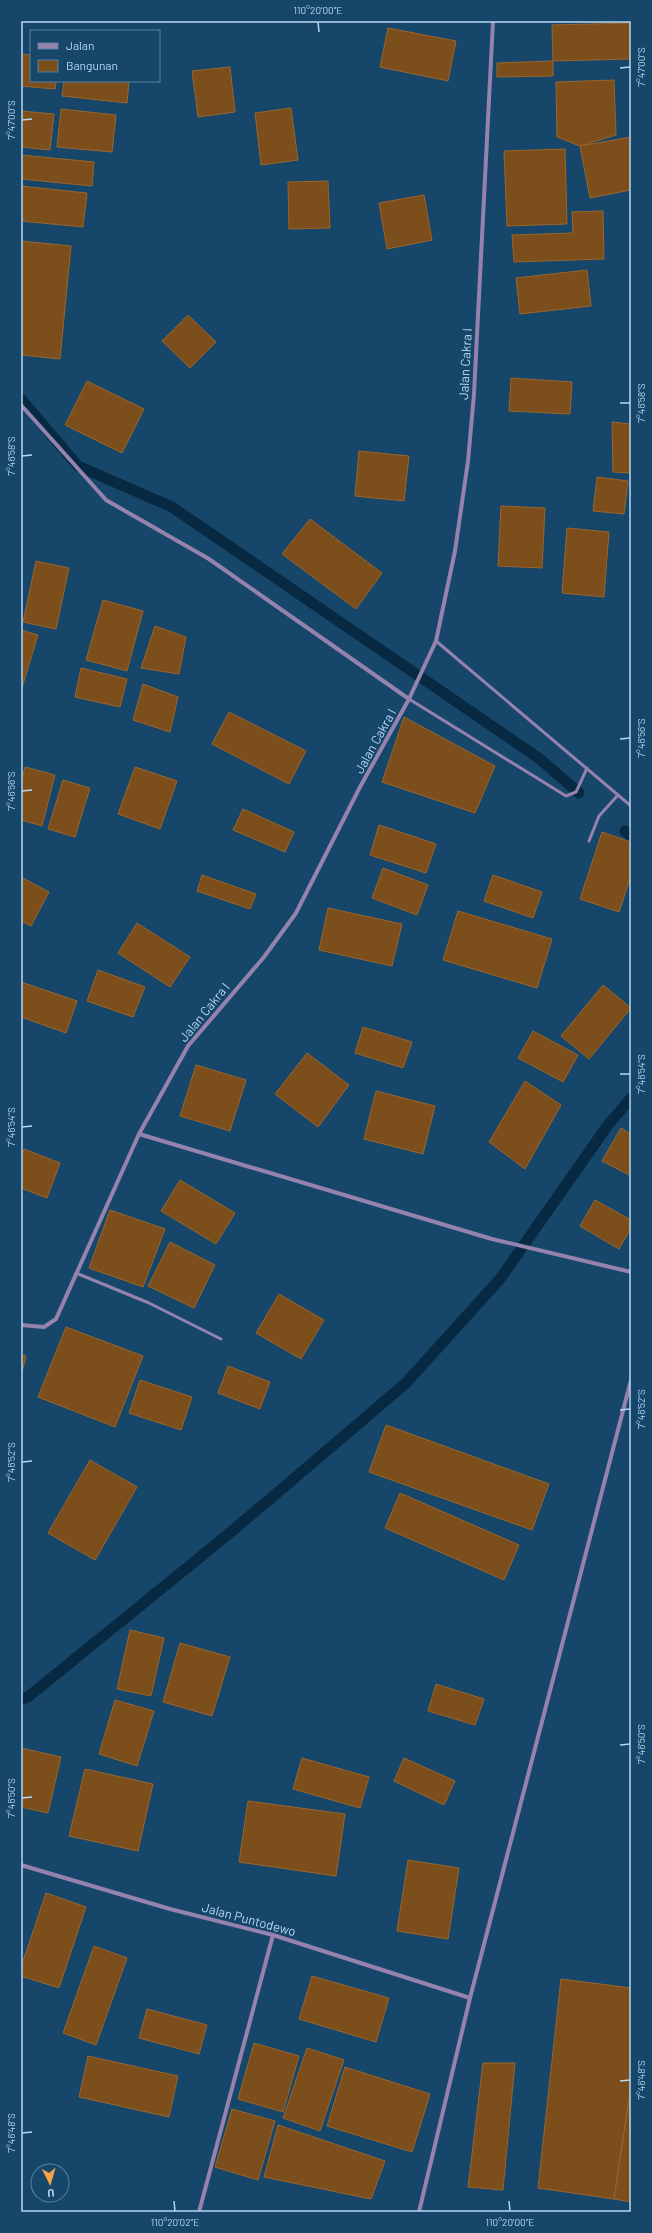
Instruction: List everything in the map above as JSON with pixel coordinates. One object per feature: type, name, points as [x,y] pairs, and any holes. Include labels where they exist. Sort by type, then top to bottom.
[{"type":"street","name":"Jalan Cakra I","points":[[21,1325],[44,1327],[56,1319],[139,1134],[188,1046],[264,957],[296,913],[360,787],[409,699],[436,641],[454,551],[468,461],[473,409],[493,21]]},
{"type":"street","name":"Jalan Cakra I","points":[[21,405],[106,500],[210,559],[409,699]]},
{"type":"street","points":[[139,1134],[492,1239],[631,1272]]},
{"type":"street","points":[[419,2212],[470,1998],[631,1380]]},
{"type":"street","name":"Jalan Puntodewo","points":[[21,1865],[170,1909],[273,1935],[470,1998]]},
{"type":"street","points":[[199,2212],[273,1935]]},
{"type":"lane","points":[[436,641],[631,806]]},
{"type":"lane","points":[[409,699],[566,796],[576,792],[587,768]]},
{"type":"lane","points":[[589,841],[599,816],[618,795]]},
{"type":"lane","points":[[76,1273],[149,1303],[221,1339]]},
{"type":"building","points":[[631,23],[631,59],[553,61],[552,25]]},
{"type":"building","points":[[388,28],[456,41],[448,81],[380,67]]},
{"type":"building","points":[[21,54],[30,55],[30,82],[56,82],[55,89],[21,86]]},
{"type":"building","points":[[553,61],[553,76],[497,77],[497,63]]},
{"type":"building","points":[[230,67],[235,112],[198,117],[192,71]]},
{"type":"building","points":[[614,80],[616,135],[580,146],[557,137],[556,82]]},
{"type":"building","points":[[64,82],[129,82],[127,103],[62,96]]},
{"type":"building","points":[[291,108],[298,160],[261,165],[255,113]]},
{"type":"building","points":[[61,109],[116,115],[112,152],[57,147]]},
{"type":"building","points":[[21,111],[54,114],[50,150],[21,147]]},
{"type":"building","points":[[631,137],[631,190],[590,198],[580,146]]},
{"type":"building","points":[[565,149],[567,224],[507,226],[504,151]]},
{"type":"building","points":[[21,155],[94,162],[92,186],[21,179]]},
{"type":"building","points":[[328,181],[330,228],[289,229],[288,182]]},
{"type":"building","points":[[21,186],[87,193],[83,227],[21,221]]},
{"type":"building","points":[[424,195],[432,240],[387,249],[379,203]]},
{"type":"building","points":[[603,211],[604,259],[514,262],[512,235],[573,233],[572,212]]},
{"type":"building","points":[[21,241],[71,246],[60,359],[21,355]]},
{"type":"building","points":[[587,270],[591,306],[520,314],[516,278]]},
{"type":"building","points":[[188,315],[216,342],[190,368],[162,341]]},
{"type":"building","points":[[511,378],[572,382],[570,414],[509,411]]},
{"type":"building","points":[[87,381],[144,409],[122,453],[65,425]]},
{"type":"building","points":[[612,422],[631,424],[631,473],[613,472]]},
{"type":"building","points":[[359,451],[409,456],[404,501],[355,496]]},
{"type":"building","points":[[597,477],[628,481],[624,514],[593,511]]},
{"type":"building","points":[[501,506],[545,508],[542,568],[498,566]]},
{"type":"building","points":[[310,519],[382,573],[356,609],[282,554]]},
{"type":"building","points":[[567,528],[609,532],[604,597],[562,593]]},
{"type":"building","points":[[36,561],[69,568],[56,629],[23,622]]},
{"type":"building","points":[[103,600],[143,611],[127,671],[86,660]]},
{"type":"building","points":[[155,626],[186,637],[179,674],[141,668]]},
{"type":"building","points":[[21,630],[38,635],[21,691]]},
{"type":"building","points":[[81,668],[127,679],[120,707],[75,697]]},
{"type":"building","points":[[143,684],[178,697],[170,732],[133,720]]},
{"type":"building","points":[[229,712],[306,751],[289,784],[212,744]]},
{"type":"building","points":[[404,717],[495,766],[475,813],[382,782]]},
{"type":"building","points":[[25,767],[55,775],[42,826],[21,820],[21,783]]},
{"type":"building","points":[[135,767],[177,781],[160,829],[118,814]]},
{"type":"building","points":[[63,780],[90,788],[75,837],[48,829]]},
{"type":"building","points":[[243,809],[294,832],[285,852],[233,830]]},
{"type":"building","points":[[379,825],[436,844],[426,873],[370,855]]},
{"type":"building","points":[[602,832],[631,842],[631,876],[619,912],[580,899]]},
{"type":"building","points":[[383,868],[428,885],[417,915],[372,898]]},
{"type":"building","points":[[202,875],[256,894],[250,909],[197,891]]},
{"type":"building","points":[[493,875],[542,892],[533,918],[484,901]]},
{"type":"building","points":[[21,877],[49,892],[31,926],[21,921]]},
{"type":"building","points":[[328,908],[402,924],[392,966],[319,950]]},
{"type":"building","points":[[458,911],[552,939],[537,988],[443,960]]},
{"type":"building","points":[[137,923],[190,957],[170,987],[118,953]]},
{"type":"building","points":[[98,970],[145,987],[133,1017],[87,1001]]},
{"type":"building","points":[[21,982],[77,1001],[66,1033],[21,1017]]},
{"type":"building","points":[[603,985],[631,1008],[589,1059],[561,1036]]},
{"type":"building","points":[[363,1027],[412,1042],[403,1068],[355,1053]]},
{"type":"building","points":[[533,1031],[578,1055],[563,1082],[518,1058]]},
{"type":"building","points":[[307,1053],[349,1085],[318,1127],[275,1094]]},
{"type":"building","points":[[196,1065],[246,1080],[230,1131],[180,1116]]},
{"type":"building","points":[[525,1081],[561,1105],[525,1169],[489,1142]]},
{"type":"building","points":[[376,1091],[435,1106],[423,1154],[364,1139]]},
{"type":"building","points":[[621,1128],[631,1134],[631,1176],[602,1161]]},
{"type":"building","points":[[24,1149],[60,1163],[47,1198],[21,1188],[21,1157]]},
{"type":"building","points":[[180,1180],[235,1213],[216,1244],[161,1211]]},
{"type":"building","points":[[595,1200],[631,1220],[631,1228],[619,1249],[580,1226]]},
{"type":"building","points":[[110,1210],[165,1229],[143,1287],[89,1268]]},
{"type":"building","points":[[170,1242],[215,1265],[194,1308],[148,1286]]},
{"type":"building","points":[[279,1294],[324,1320],[301,1359],[256,1333]]},
{"type":"building","points":[[66,1327],[143,1356],[115,1427],[38,1397]]},
{"type":"building","points":[[21,1354],[26,1356],[21,1376]]},
{"type":"building","points":[[228,1366],[270,1382],[260,1409],[218,1393]]},
{"type":"building","points":[[140,1380],[192,1397],[181,1430],[129,1413]]},
{"type":"building","points":[[386,1425],[549,1484],[532,1530],[369,1472]]},
{"type":"building","points":[[90,1460],[137,1487],[95,1560],[48,1533]]},
{"type":"building","points":[[400,1493],[519,1545],[504,1580],[385,1528]]},
{"type":"building","points":[[130,1630],[164,1638],[151,1696],[117,1689]]},
{"type":"building","points":[[180,1643],[230,1657],[212,1716],[163,1702]]},
{"type":"building","points":[[436,1684],[484,1699],[475,1725],[428,1711]]},
{"type":"building","points":[[115,1700],[154,1711],[137,1766],[99,1754]]},
{"type":"building","points":[[21,1748],[61,1757],[48,1813],[21,1807]]},
{"type":"building","points":[[302,1758],[369,1777],[360,1808],[293,1789]]},
{"type":"building","points":[[404,1758],[455,1781],[444,1805],[394,1781]]},
{"type":"building","points":[[85,1769],[153,1784],[138,1851],[69,1836]]},
{"type":"building","points":[[248,1801],[345,1814],[336,1876],[239,1862]]},
{"type":"building","points":[[408,1860],[459,1868],[448,1939],[397,1931]]},
{"type":"building","points":[[46,1893],[86,1907],[59,1988],[21,1976],[21,1967]]},
{"type":"building","points":[[94,1946],[127,1958],[96,2045],[63,2033]]},
{"type":"building","points":[[312,1976],[389,1998],[376,2042],[299,2019]]},
{"type":"building","points":[[561,1979],[631,1988],[631,2086],[614,2199],[538,2188]]},
{"type":"building","points":[[147,2009],[207,2025],[199,2054],[139,2038]]},
{"type":"building","points":[[254,2043],[299,2056],[283,2112],[238,2099]]},
{"type":"building","points":[[307,2048],[344,2060],[320,2131],[283,2118]]},
{"type":"building","points":[[88,2056],[178,2076],[169,2117],[79,2097]]},
{"type":"building","points":[[483,2063],[515,2063],[503,2190],[468,2187]]},
{"type":"building","points":[[345,2067],[430,2094],[412,2152],[327,2126]]},
{"type":"building","points":[[631,2086],[631,2202],[614,2199]]},
{"type":"building","points":[[232,2109],[275,2121],[258,2180],[215,2167]]},
{"type":"building","points":[[278,2125],[385,2161],[371,2199],[264,2177]]},
{"type":"waterway","points":[[21,399],[78,466],[172,507],[540,759],[579,793]]},
{"type":"waterway","points":[[625,831],[631,836]]},
{"type":"waterway","points":[[21,1699],[28,1697],[231,1532],[405,1384],[500,1279],[608,1125],[631,1098]]}]
